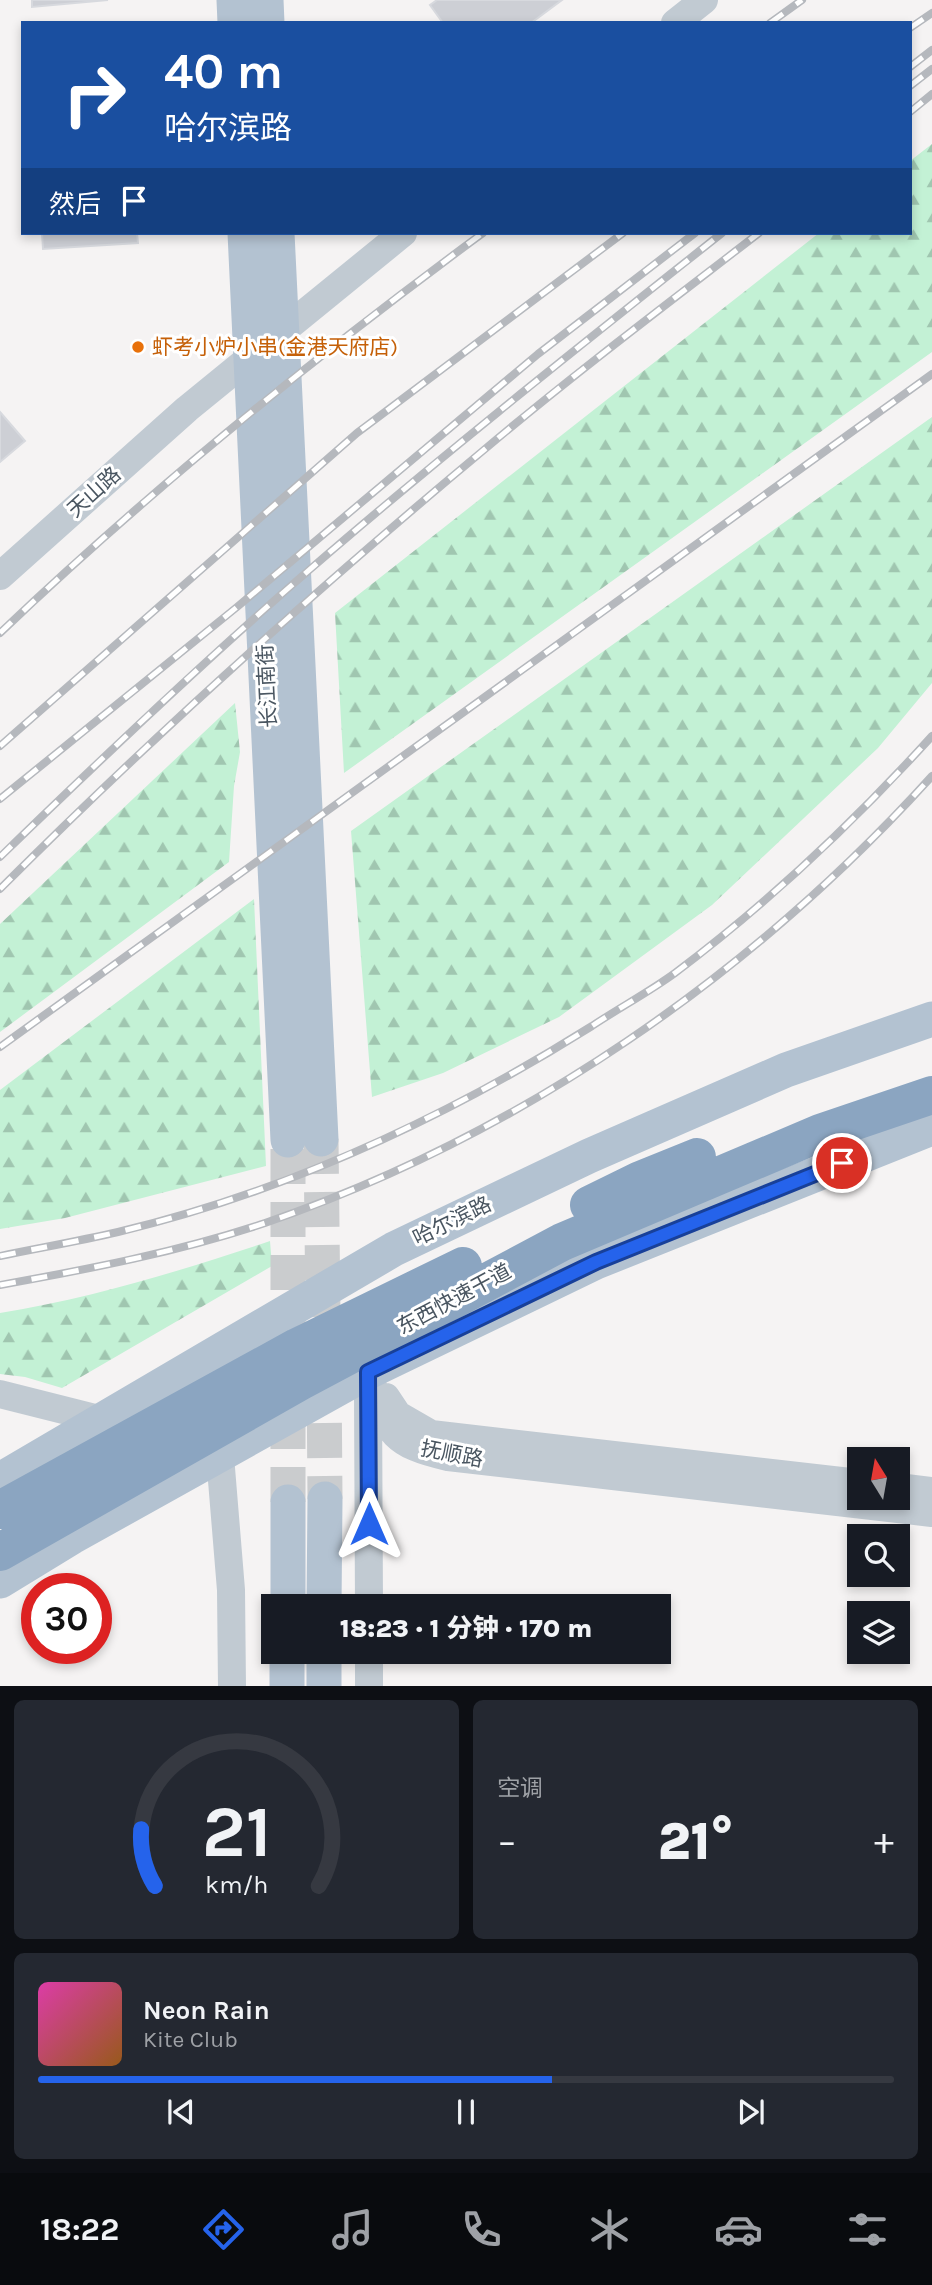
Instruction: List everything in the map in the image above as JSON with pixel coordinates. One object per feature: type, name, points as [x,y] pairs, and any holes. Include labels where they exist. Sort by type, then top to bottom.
[{"type":"highway","name":"东西快速干道","points":[[0,1510],[297,1348],[640,1180],[932,1069]]},
{"type":"highway","name":"东西快速干道","points":[[0,1552],[301,1381],[562,1242],[820,1133],[932,1096]]},
{"type":"main road","points":[[234,0],[235,21]]},
{"type":"main road","points":[[266,0],[267,21]]},
{"type":"main road","name":"长江南街","points":[[245,235],[304,1139],[277,235]]},
{"type":"main road","name":"哈尔滨路","points":[[0,1480],[406,1243],[589,1156],[786,1070],[932,1020]]},
{"type":"main road","points":[[0,1581],[72,1537],[368,1372],[596,1262],[932,1128]]},
{"type":"main road","points":[[324,1594],[325,1499]]},
{"type":"main road","points":[[288,1502],[288,1594]]},
{"type":"main road","points":[[287,1664],[287,1686]]},
{"type":"main road","points":[[324,1664],[324,1686]]},
{"type":"street","points":[[677,21],[704,0]]},
{"type":"street","name":"天山路","points":[[0,576],[187,408],[339,282],[400,235]]},
{"type":"street","points":[[368,1372],[369,1594]]},
{"type":"street","name":"抚顺路","points":[[368,1372],[398,1415],[431,1434],[847,1482]]},
{"type":"street","name":"抚顺路","points":[[368,1372],[390,1431],[417,1450],[448,1457],[932,1513]]},
{"type":"street","points":[[0,1394],[103,1420]]},
{"type":"street","points":[[220,1456],[231,1590],[232,1686]]},
{"type":"street","points":[[910,1488],[932,1491]]},
{"type":"street","points":[[369,1664],[369,1686]]},
{"type":"green space","points":[[932,144],[932,352],[344,773],[335,613],[816,235],[912,235],[912,159]]},
{"type":"green space","points":[[932,417],[932,683],[878,748],[712,905],[559,1017],[443,1073],[372,1097],[351,831]]},
{"type":"green space","points":[[235,703],[240,752],[234,786],[229,862],[0,1032],[0,924]]},
{"type":"green space","points":[[254,899],[266,1166],[65,1218],[0,1229],[0,1090]]},
{"type":"green space","points":[[270,1241],[272,1266],[62,1388],[25,1377],[0,1374],[0,1313],[69,1300],[136,1283]]},
{"type":"building","points":[[32,0],[108,0],[32,7]]},
{"type":"building","points":[[437,0],[562,0],[534,21],[442,21],[430,5]]},
{"type":"building","points":[[42,235],[137,235],[138,243],[43,249]]},
{"type":"building","points":[[0,412],[25,441],[0,462]]},
{"type":"tunnel","points":[[321,1139],[323,1317]]},
{"type":"tunnel","points":[[288,1140],[288,1502]]},
{"type":"tunnel","points":[[324,1370],[325,1499]]},
{"type":"railway","points":[[773,21],[802,0]]},
{"type":"railway","points":[[912,27],[932,13]]},
{"type":"railway","points":[[912,65],[932,50]]},
{"type":"railway","points":[[912,84],[932,69]]},
{"type":"railway","points":[[912,110],[932,94]]},
{"type":"railway","points":[[0,633],[115,527],[235,426],[358,327],[480,235]]},
{"type":"railway","points":[[0,746],[357,433],[620,235]]},
{"type":"railway","points":[[0,799],[237,607],[538,354],[692,235]]},
{"type":"railway","points":[[0,857],[155,709],[315,565],[466,438],[719,235]]},
{"type":"railway","points":[[0,889],[177,719],[360,555],[552,394],[756,235]]},
{"type":"railway","points":[[0,1047],[932,374]]},
{"type":"railway","points":[[0,1256],[118,1232],[242,1196],[363,1148],[480,1091],[644,993],[710,946],[809,860],[932,736]]},
{"type":"railway","points":[[0,1285],[166,1251],[265,1223],[359,1187],[451,1144],[540,1096],[626,1042],[709,982],[788,918],[862,849],[932,776]]},
{"type":"place","name":"虾考小炉小串(金港天府店)","points":[[138,347]]},
{"type":"route","points":[[369,1524],[368,1372],[596,1262],[842,1163]]}]
